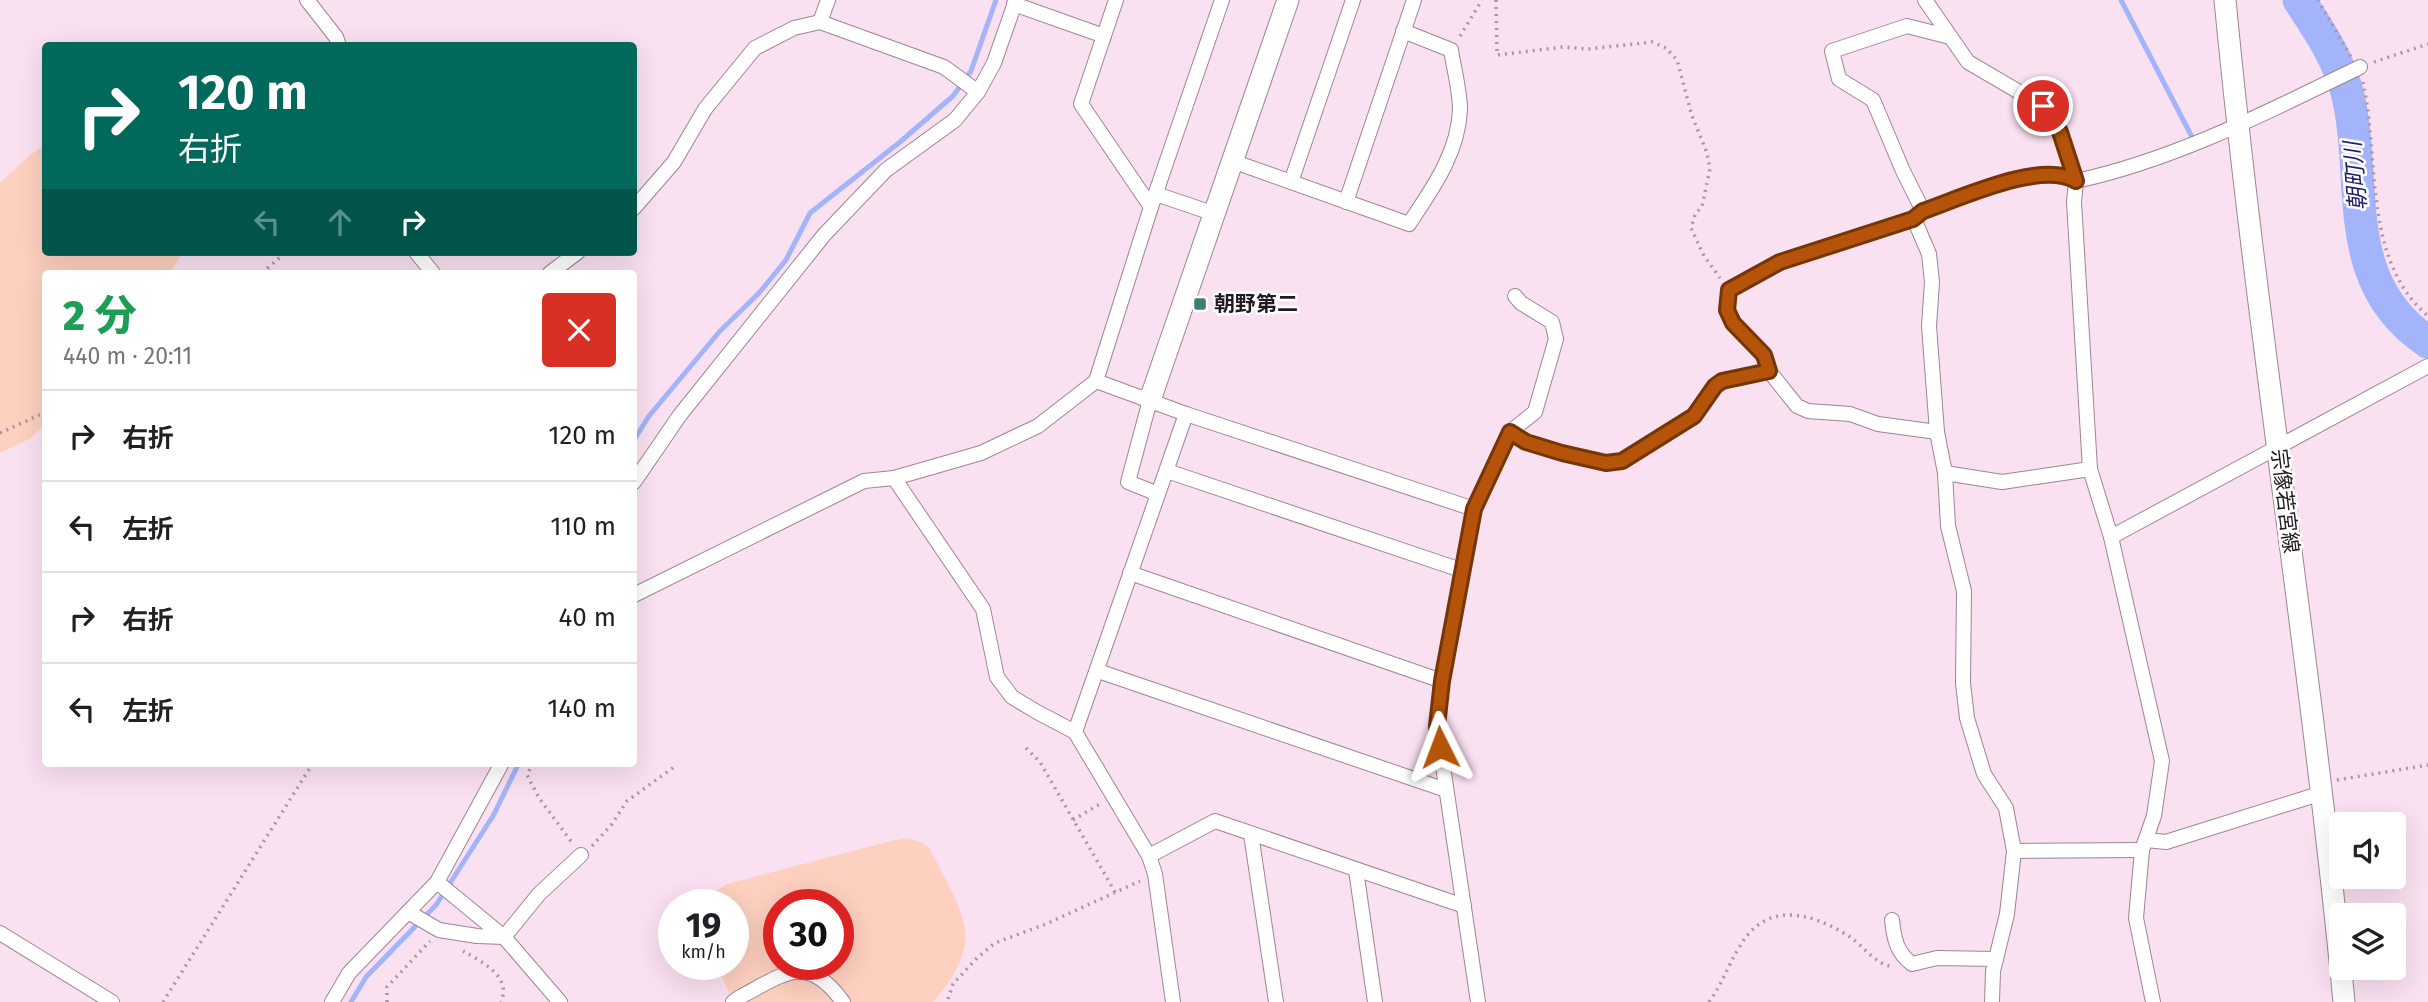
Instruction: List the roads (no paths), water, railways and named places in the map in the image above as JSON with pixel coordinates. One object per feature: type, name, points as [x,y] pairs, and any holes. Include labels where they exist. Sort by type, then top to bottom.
[{"type":"main road","points":[[1150,400],[1288,0]]},
{"type":"main road","name":"宗像若宮線","points":[[2225,0],[2237,127],[2322,788],[2344,1002]]},
{"type":"street","points":[[307,0],[338,42]]},
{"type":"street","points":[[820,22],[828,0]]},
{"type":"street","points":[[1116,0],[1080,104],[1154,201],[1214,214]]},
{"type":"street","points":[[637,594],[864,481],[894,478],[981,453],[1038,426],[1096,381],[1222,0]]},
{"type":"street","points":[[1291,182],[1353,0]]},
{"type":"street","points":[[1346,202],[1414,0]]},
{"type":"street","points":[[1925,0],[1968,62],[2043,106],[2060,132],[2076,181],[2074,202],[2090,469],[2111,537],[2162,761],[2154,816],[2144,845],[2136,918],[2153,1002]]},
{"type":"street","points":[[637,478],[680,415],[824,235],[886,170],[955,120],[978,92],[994,63],[1015,2],[1104,36]]},
{"type":"street","points":[[637,205],[674,162],[705,109],[755,48],[794,28],[820,22],[944,67],[978,92]]},
{"type":"street","points":[[1950,37],[1907,26],[1832,51],[1839,79],[1872,100],[1903,171],[1929,254],[1929,326],[1937,432],[1945,473],[1948,526],[1964,592],[1964,683],[1967,718],[1984,774],[2006,808],[2014,851],[2007,914],[1996,959],[1992,1002]]},
{"type":"street","points":[[1232,161],[1409,224],[1444,171],[1457,135],[1460,108],[1451,50],[1403,32]]},
{"type":"street","points":[[1937,432],[1878,424],[1850,414],[1808,411],[1797,406],[1769,371],[1764,355],[1733,323],[1727,310],[1729,290],[1780,262],[2024,176],[2064,174],[2076,181],[2106,175],[2237,127],[2360,67]]},
{"type":"street","points":[[419,256],[431,270]]},
{"type":"street","points":[[554,270],[573,256]]},
{"type":"street","points":[[1478,1002],[1437,726],[1442,681],[1474,509],[1510,432],[1535,412],[1556,339],[1552,322],[1514,296]]},
{"type":"street","points":[[2111,537],[2428,366]]},
{"type":"street","points":[[1510,432],[1526,442],[1562,453],[1606,463],[1622,461],[1694,416],[1715,386],[1722,381],[1769,371]]},
{"type":"street","points":[[1096,381],[1186,414],[1474,509]]},
{"type":"street","points":[[1150,400],[1128,482],[1158,494]]},
{"type":"street","points":[[1075,732],[1186,414]]},
{"type":"street","points":[[1945,473],[2002,482],[2090,469]]},
{"type":"street","points":[[1167,471],[1461,570]]},
{"type":"street","points":[[894,478],[983,609],[997,677],[1012,696],[1075,732],[1149,856],[1155,874],[1173,1002]]},
{"type":"street","points":[[1130,573],[1442,681]]},
{"type":"street","points":[[1098,671],[1446,790]]},
{"type":"street","points":[[332,1002],[349,974],[437,882],[500,767]]},
{"type":"street","points":[[2014,851],[2166,842],[2322,788]]},
{"type":"street","points":[[1149,856],[1215,821],[1464,906]]},
{"type":"street","points":[[1251,834],[1276,1002]]},
{"type":"street","points":[[504,937],[539,894],[581,855]]},
{"type":"street","points":[[1356,870],[1375,1002]]},
{"type":"street","points":[[437,882],[504,937],[560,1002]]},
{"type":"street","points":[[408,912],[439,930],[504,937]]},
{"type":"street","points":[[1892,920],[1894,941],[1904,958],[1912,964],[1937,958],[1996,959]]},
{"type":"street","points":[[0,933],[112,1002]]},
{"type":"street","points":[[733,1002],[740,996],[793,971],[810,972],[831,985],[843,1002]]},
{"type":"waterway","points":[[637,435],[649,416],[720,331],[759,293],[786,260],[810,213],[953,96],[971,71],[996,0]]},
{"type":"waterway","points":[[2121,0],[2192,137]]},
{"type":"waterway","name":"朝町川","points":[[2299,0],[2334,58],[2348,96],[2358,196],[2368,261],[2380,290],[2400,318],[2428,342]]},
{"type":"waterway","points":[[351,1002],[366,977],[436,905],[493,816],[517,767]]},
{"type":"place","name":"朝野第二","points":[[1200,304]]}]
